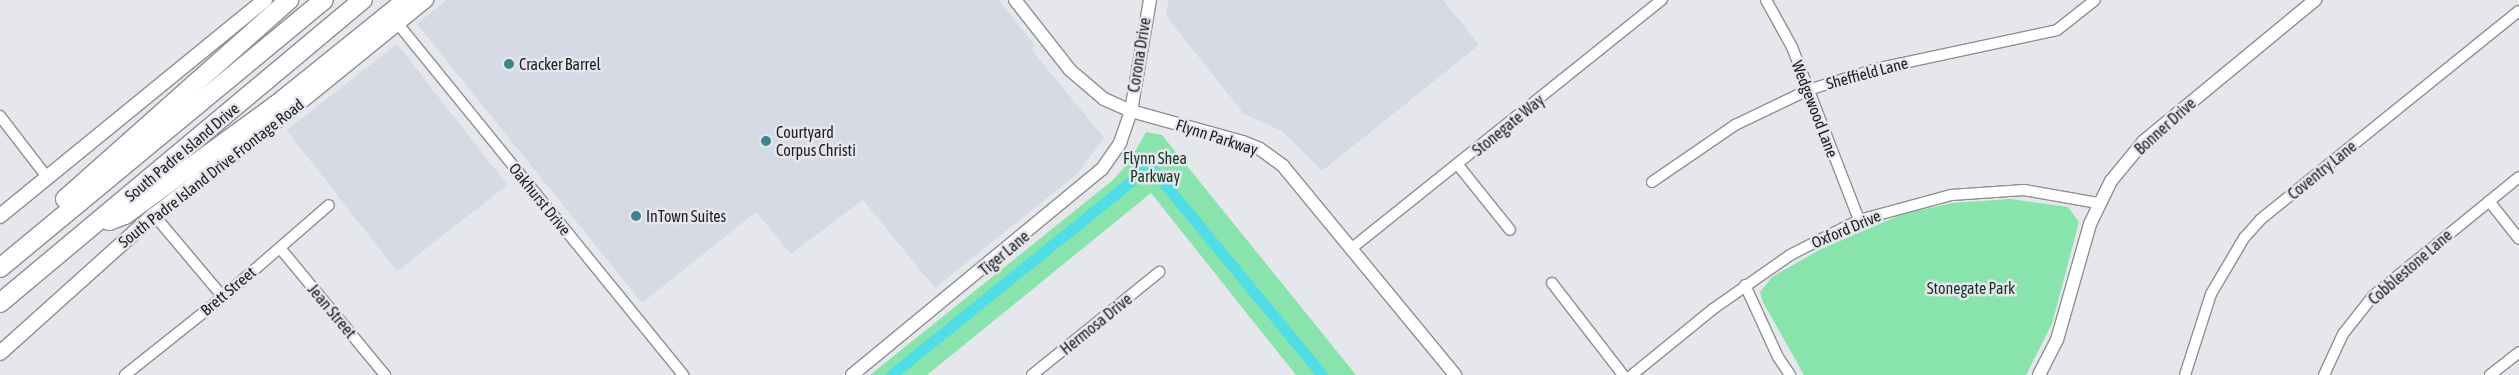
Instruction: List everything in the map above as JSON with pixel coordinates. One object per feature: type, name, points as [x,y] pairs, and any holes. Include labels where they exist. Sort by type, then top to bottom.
[{"type":"highway","points":[[0,259],[289,0]]},
{"type":"highway","name":"South Padre Island Drive","points":[[0,268],[324,0]]},
{"type":"highway","name":"South Padre Island Drive","points":[[0,303],[363,0]]},
{"type":"highway","points":[[92,227],[126,215],[276,105],[406,0]]},
{"type":"main road","points":[[0,216],[265,0]]},
{"type":"main road","name":"South Padre Island Drive Frontage Road","points":[[0,353],[154,215],[426,0]]},
{"type":"street","name":"Flynn Parkway","points":[[1015,0],[1070,70],[1104,99],[1131,111],[1260,149],[1283,166],[1455,375]]},
{"type":"street","name":"Corona Drive","points":[[1131,111],[1150,0]]},
{"type":"street","name":"Stonegate Way","points":[[1352,248],[1662,0]]},
{"type":"street","name":"Wedgewood Lane","points":[[1766,0],[1792,47],[1858,220]]},
{"type":"street","name":"Sheffield Lane","points":[[1652,182],[1735,125],[1808,90],[1880,68],[2057,30],[2096,0]]},
{"type":"street","name":"Bonner Drive","points":[[2039,375],[2057,340],[2098,202],[2111,182],[2144,141],[2315,0]]},
{"type":"street","name":"Coventry Lane","points":[[2185,375],[2211,294],[2244,238],[2261,220],[2519,11]]},
{"type":"street","name":"Oakhurst Drive","points":[[398,24],[682,375]]},
{"type":"street","name":"Tiger Lane","points":[[852,375],[1102,169],[1120,143],[1131,111]]},
{"type":"street","points":[[0,116],[47,177]]},
{"type":"street","points":[[1458,165],[1510,230]]},
{"type":"street","name":"Cobblestone Lane","points":[[2324,375],[2343,334],[2373,296],[2519,177]]},
{"type":"street","name":"Oxford Drive","points":[[1632,375],[1745,285],[1790,254],[1858,220],[1920,202],[1968,194],[2024,190],[2098,202]]},
{"type":"street","points":[[2488,201],[2519,239]]},
{"type":"street","name":"Brett Street","points":[[125,375],[223,297],[330,205]]},
{"type":"street","points":[[154,215],[223,297]]},
{"type":"street","name":"Jean Street","points":[[280,248],[385,375]]},
{"type":"street","name":"Hermosa Drive","points":[[1032,375],[1159,272]]},
{"type":"street","points":[[1552,283],[1624,375]]},
{"type":"street","points":[[1745,285],[1778,357],[1790,375]]},
{"type":"street","points":[[2490,375],[2519,352]]},
{"type":"shaded area","points":[[446,0],[999,0],[1035,46],[1031,49],[1104,138],[1078,173],[935,288],[863,200],[791,254],[756,212],[642,303],[417,24]]},
{"type":"shaded area","points":[[1169,0],[1443,0],[1479,45],[1322,171],[1282,131],[1244,114],[1166,16]]},
{"type":"shaded area","points":[[397,44],[507,185],[397,271],[287,130]]},
{"type":"green space","name":"Flynn Shea Parkway","points":[[1146,132],[1162,135],[1356,375],[1296,375],[1151,193],[927,375],[870,375],[1113,180],[1129,162]]},
{"type":"green space","name":"Stonegate Park","points":[[2010,199],[2068,207],[2079,222],[2052,324],[2026,375],[1804,375],[1763,302],[1760,292],[1772,277],[1821,249],[1903,214],[1952,203]]},
{"type":"waterway","points":[[891,375],[1150,166],[1322,375]]},
{"type":"place","name":"Cracker Barrel","points":[[509,64]]},
{"type":"place","name":"Courtyard Corpus Christi","points":[[766,141]]},
{"type":"place","name":"InTown Suites","points":[[636,216]]}]
